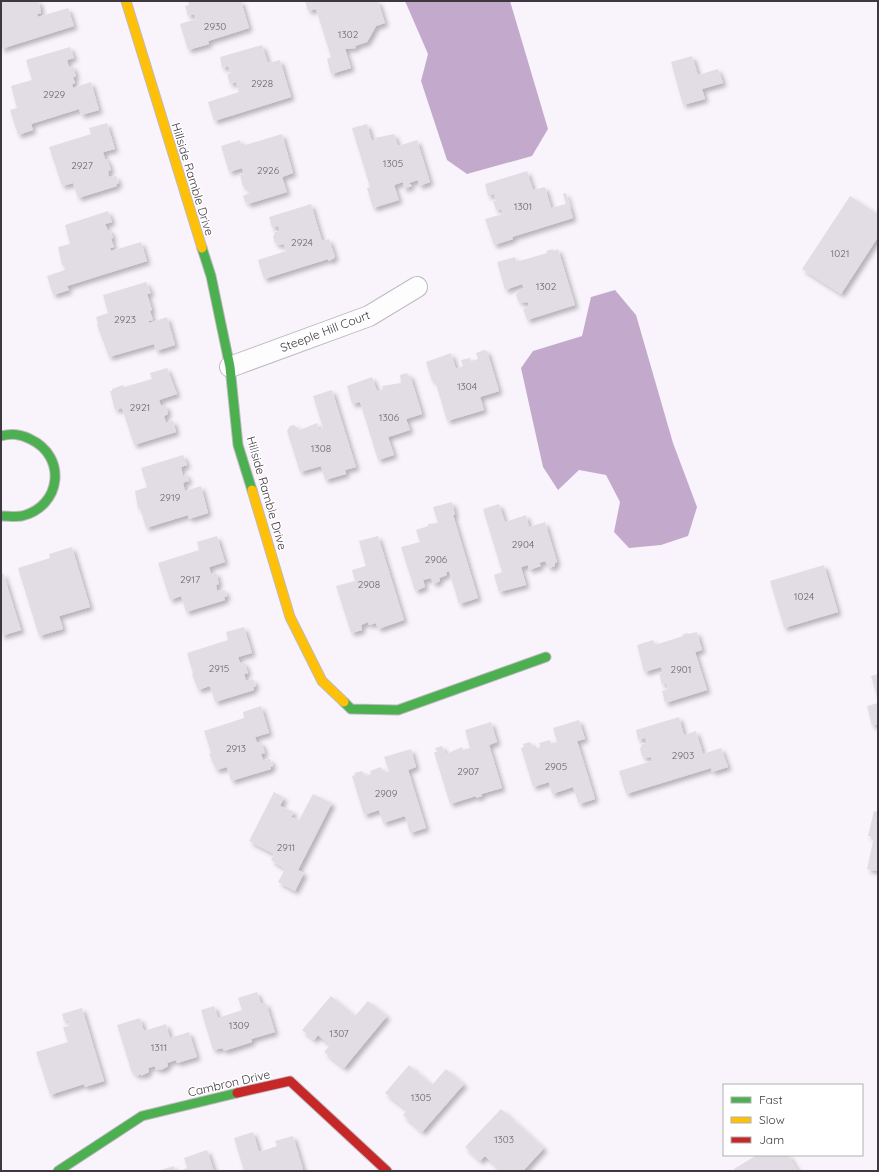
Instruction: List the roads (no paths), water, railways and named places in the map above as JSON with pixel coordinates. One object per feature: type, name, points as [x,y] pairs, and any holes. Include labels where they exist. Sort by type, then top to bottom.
[{"type":"street","name":"Hillside Ramble Drive","points":[[126,1],[211,276],[230,367],[238,445],[290,618],[322,681],[351,709],[398,710],[546,657]]},
{"type":"street","name":"Steeple Hill Court","points":[[230,367],[369,316],[417,287]]},
{"type":"street","points":[[1,436],[18,434],[31,437],[43,445],[51,455],[55,469],[55,484],[50,497],[41,508],[28,515],[14,518],[1,516]]},
{"type":"street","name":"Cambron Drive","points":[[58,1171],[142,1116],[290,1081],[387,1171]]}]
